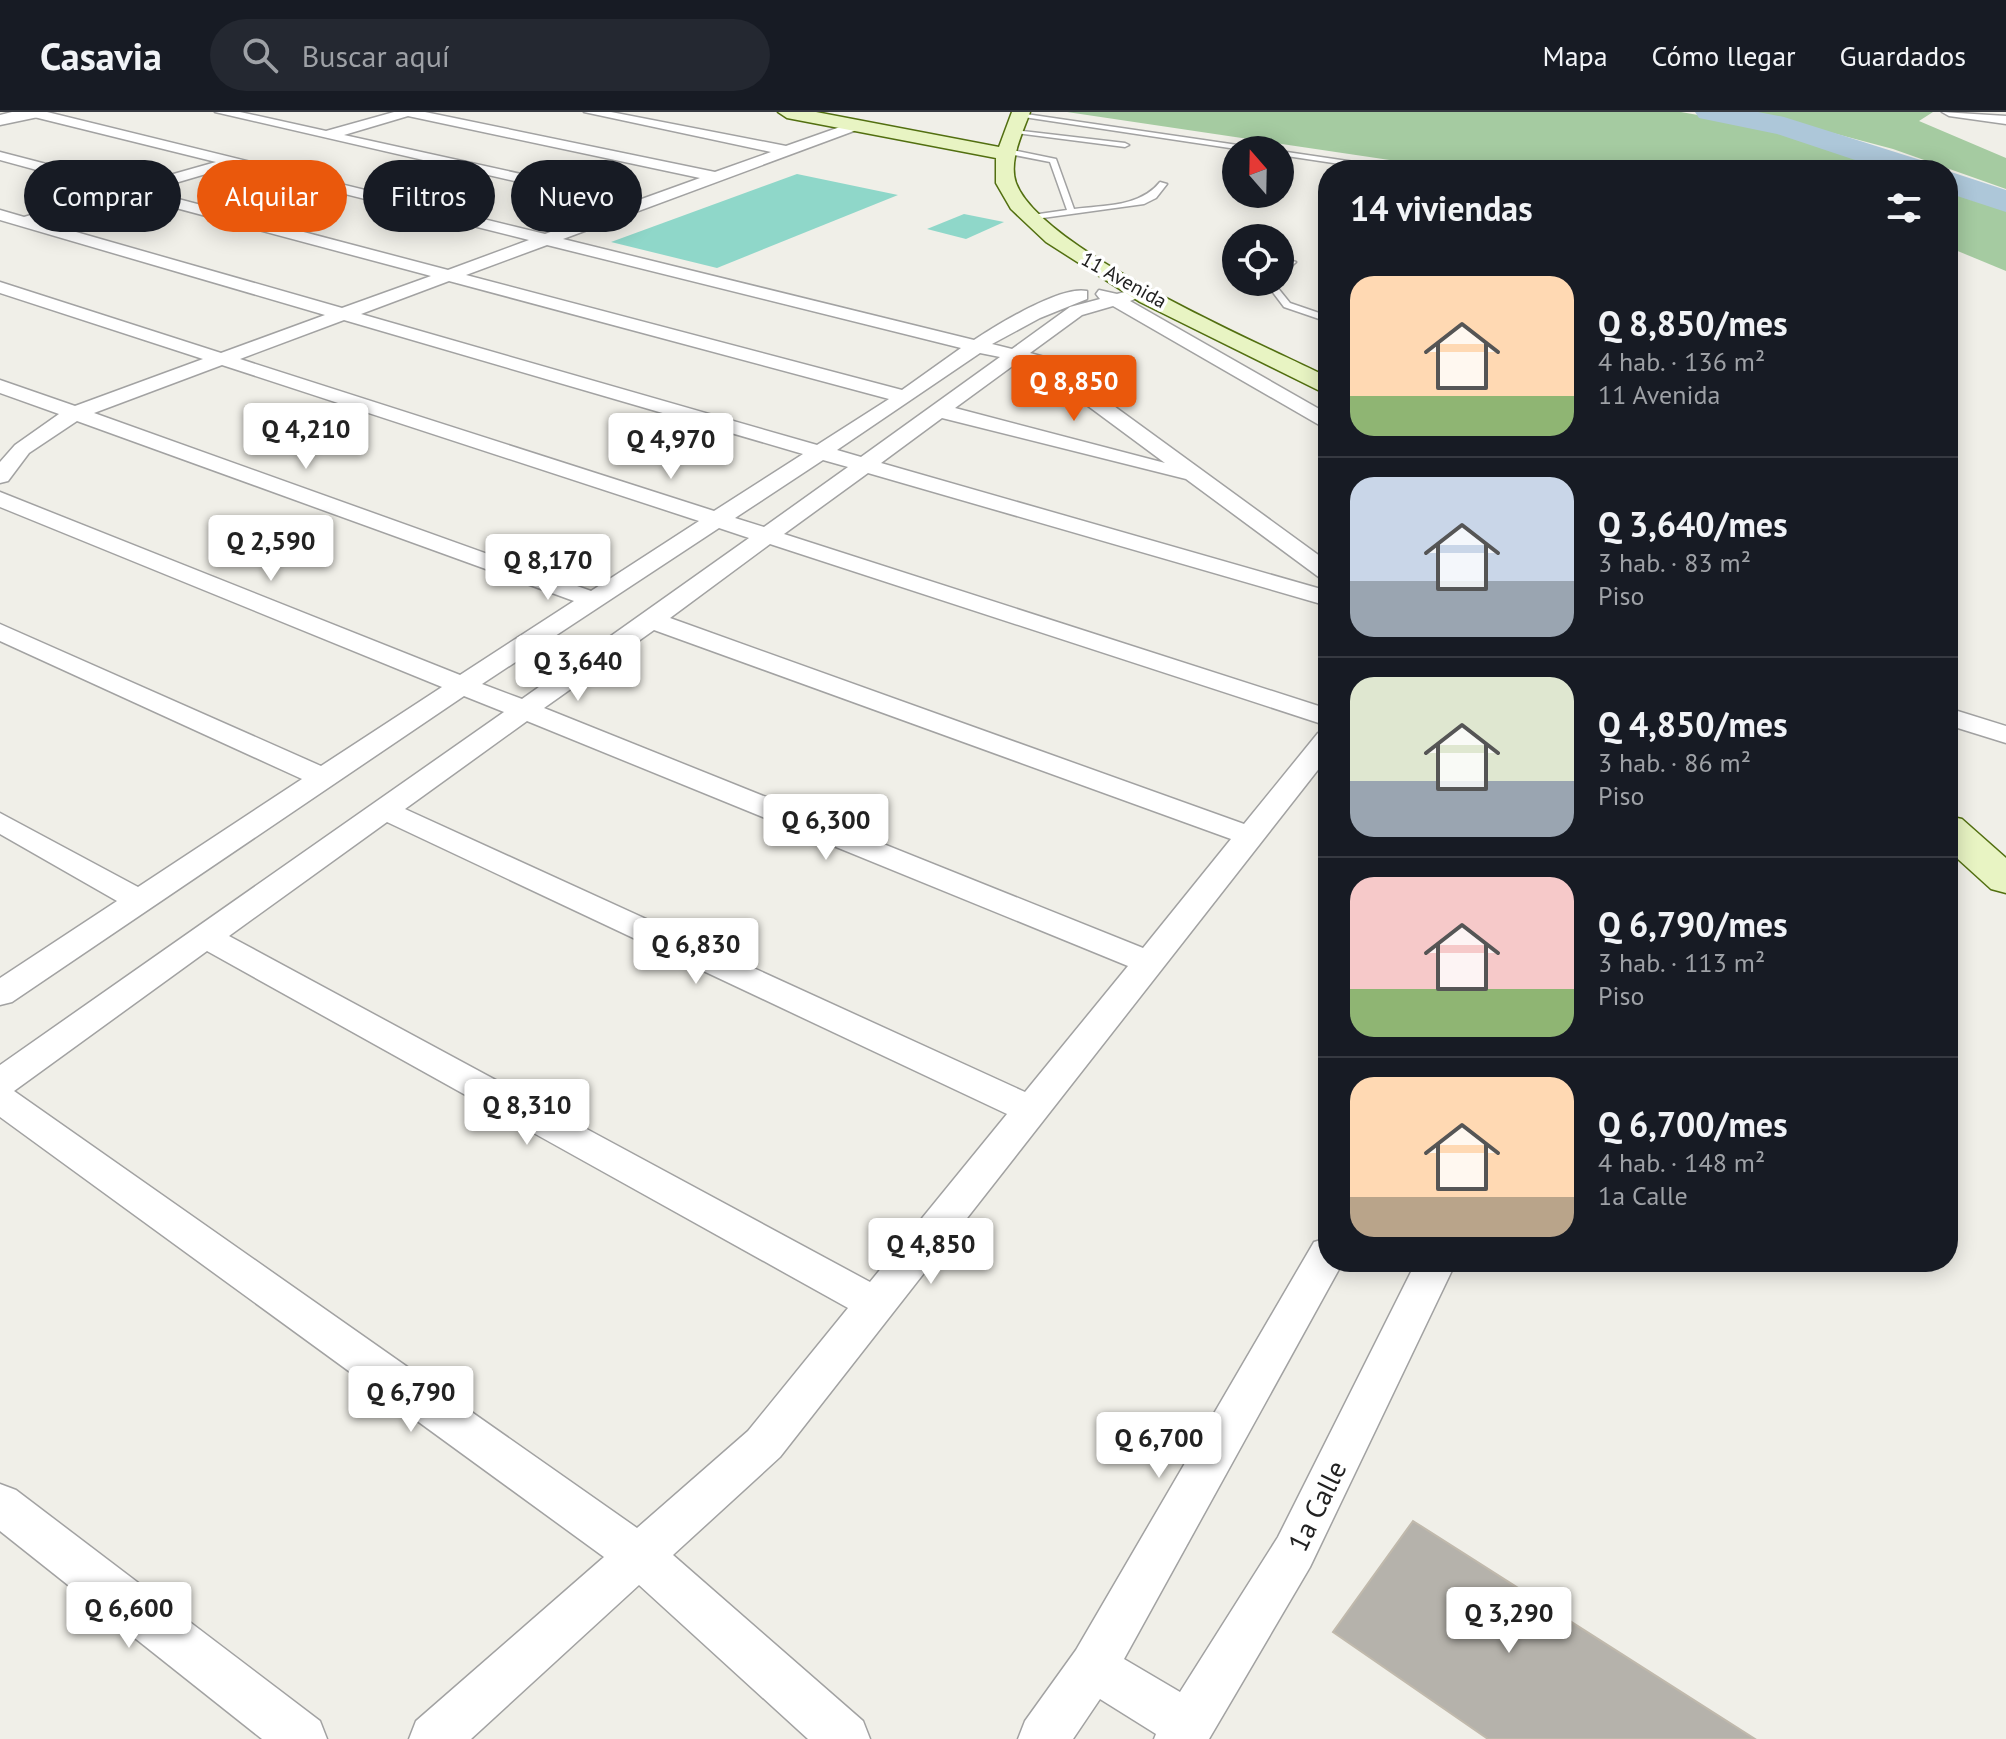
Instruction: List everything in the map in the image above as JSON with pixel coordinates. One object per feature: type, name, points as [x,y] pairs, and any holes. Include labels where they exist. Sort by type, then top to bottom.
[{"type":"main road","points":[[787,112],[1007,152],[1019,119]]},
{"type":"main road","name":"11 Avenida","points":[[1007,152],[1005,183],[1018,208],[1053,240],[1120,291],[1318,382]]},
{"type":"main road","points":[[1958,838],[2000,870]]},
{"type":"street","points":[[0,120],[36,112],[231,160]]},
{"type":"street","points":[[222,112],[511,177]]},
{"type":"street","points":[[296,144],[407,112],[717,177]]},
{"type":"street","points":[[591,112],[788,151]]},
{"type":"street","points":[[1949,112],[2006,120]]},
{"type":"street","points":[[642,205],[857,125]]},
{"type":"street","points":[[239,160],[265,153]]},
{"type":"street","points":[[0,156],[24,162]]},
{"type":"street","points":[[347,189],[1041,362],[1318,566]]},
{"type":"street","points":[[181,204],[905,397]]},
{"type":"street","points":[[0,215],[1318,596]]},
{"type":"street","points":[[0,229],[23,222]]},
{"type":"street","points":[[0,476],[22,449],[75,413],[567,232]]},
{"type":"street","points":[[0,287],[1318,715]]},
{"type":"street","points":[[0,1083],[651,620],[1020,355],[1076,311],[1120,291]]},
{"type":"street","points":[[0,994],[461,686],[596,601],[905,397],[975,345],[1045,308],[1120,291],[1318,416]]},
{"type":"street","points":[[0,386],[596,601]]},
{"type":"street","points":[[941,411],[1195,478]]},
{"type":"street","points":[[0,499],[1149,962]]},
{"type":"street","points":[[651,620],[1250,836]]},
{"type":"street","points":[[0,632],[326,779]]},
{"type":"street","points":[[1958,719],[2006,735]]},
{"type":"street","points":[[434,1739],[764,1444],[1318,751]]},
{"type":"street","points":[[384,810],[1032,1110]]},
{"type":"street","points":[[0,822],[141,902]]},
{"type":"street","points":[[206,937],[876,1304]]},
{"type":"street","points":[[0,1099],[640,1556],[845,1739]]},
{"type":"street","points":[[1043,1739],[1093,1667],[1318,1271]]},
{"type":"street","name":"1a Calle","points":[[1187,1735],[1294,1552],[1431,1272]]},
{"type":"street","points":[[0,1504],[302,1739]]},
{"type":"street","points":[[1093,1667],[1187,1735]]},
{"type":"lane","points":[[1019,119],[1125,145]]},
{"type":"lane","points":[[1019,119],[1222,145]]},
{"type":"lane","points":[[1007,152],[1056,166],[1072,213]]},
{"type":"lane","points":[[1294,155],[1327,160]]},
{"type":"lane","points":[[1028,218],[1141,202],[1153,196],[1163,184]]},
{"type":"lane","points":[[1280,296],[1287,305],[1318,316]]},
{"type":"green space","points":[[1067,112],[1681,112],[1783,130],[1871,160],[1390,160],[1294,146],[1294,136],[1228,136]]},
{"type":"green space","points":[[1754,112],[1933,112],[1919,121],[2006,158],[2006,189],[1958,172],[1958,160],[1924,160]]},
{"type":"green space","points":[[1958,191],[2006,207],[2006,271],[1958,251]]},
{"type":"shaded area","points":[[797,174],[898,195],[717,268],[611,242]]},
{"type":"shaded area","points":[[964,214],[1004,222],[966,239],[927,229]]},
{"type":"building","points":[[1413,1521],[1755,1739],[1488,1739],[1333,1632]]},
{"type":"waterway","points":[[1710,112],[1784,126],[1888,160]]},
{"type":"waterway","points":[[1958,185],[2006,202]]}]
